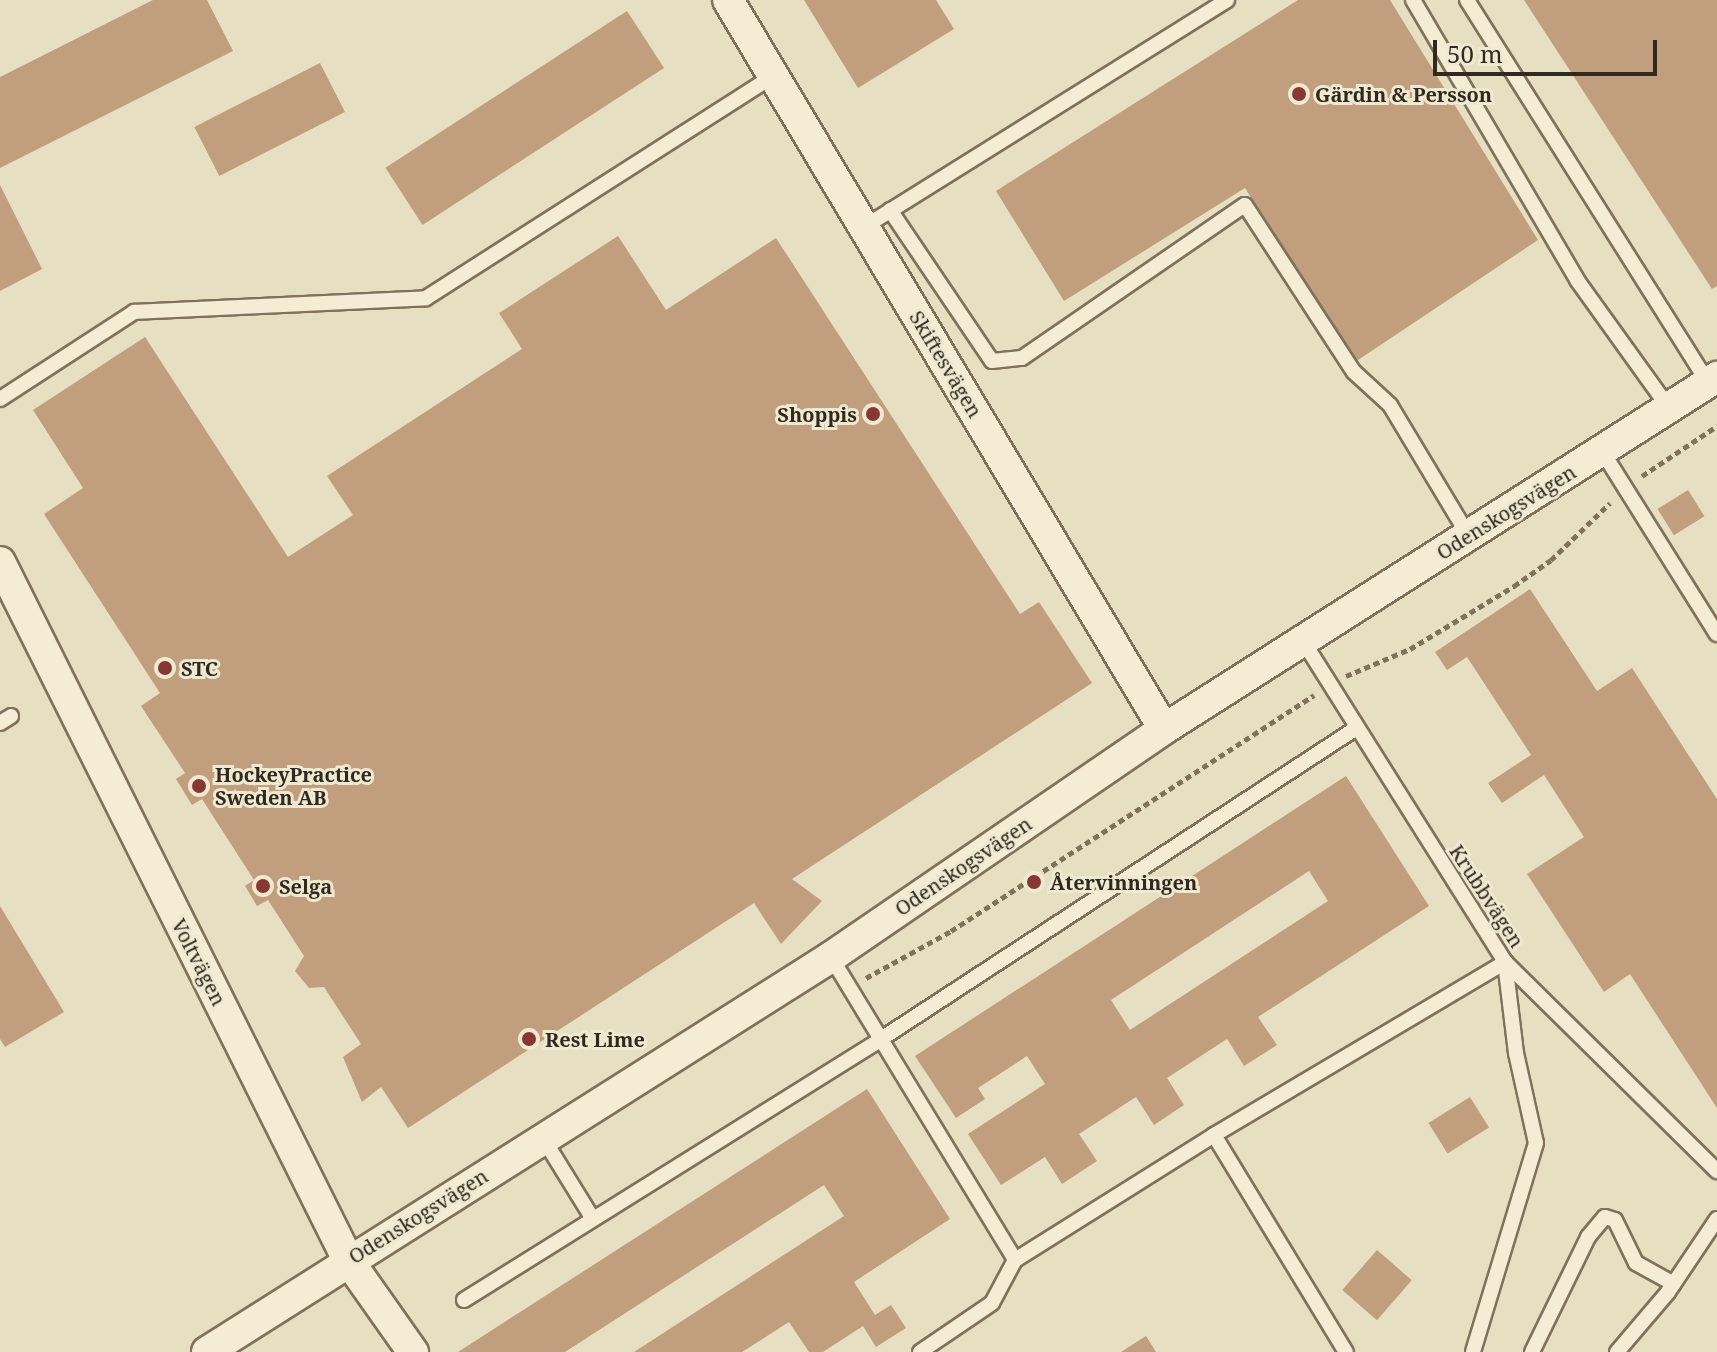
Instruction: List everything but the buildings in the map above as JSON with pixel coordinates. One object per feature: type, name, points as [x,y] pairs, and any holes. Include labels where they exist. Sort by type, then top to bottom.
[{"type":"street","name":"Skiftesvägen","points":[[728,0],[1164,729]]},
{"type":"street","name":"Odenskogsvägen","points":[[207,1352],[831,957],[1164,729],[1712,380]]},
{"type":"street","name":"Voltvägen","points":[[0,562],[348,1260],[413,1352]]},
{"type":"lane","points":[[864,227],[1227,0]]},
{"type":"lane","points":[[1413,0],[1577,280],[1669,408]]},
{"type":"lane","points":[[1467,0],[1712,380]]},
{"type":"lane","points":[[0,399],[134,312],[426,298],[773,76]]},
{"type":"lane","points":[[890,210],[992,361],[1022,358],[1245,205],[1354,372],[1390,405],[1468,535]]},
{"type":"lane","points":[[1602,451],[1717,634]]},
{"type":"lane","name":"Krubbvägen","points":[[1303,641],[1355,729],[1505,962],[1717,1171]]},
{"type":"lane","points":[[464,1300],[881,1039],[1355,729]]},
{"type":"lane","points":[[831,957],[1015,1260]]},
{"type":"lane","points":[[920,1352],[992,1303],[1015,1260],[1214,1135],[1505,962],[1516,1053],[1536,1143],[1473,1352]]},
{"type":"lane","points":[[1214,1135],[1346,1352]]},
{"type":"lane","points":[[543,1138],[593,1219]]},
{"type":"lane","points":[[1532,1352],[1588,1237],[1605,1217],[1615,1220],[1636,1263],[1674,1284]]},
{"type":"lane","points":[[1617,1352],[1674,1284],[1717,1219]]},
{"type":"path","points":[[850,987],[951,931],[1329,685],[1410,649],[1514,586],[1551,560],[1626,487],[1717,426]]},
{"type":"place","name":"Gärdin & Persson","points":[[1299,94]]},
{"type":"place","name":"Shoppis","points":[[873,414]]},
{"type":"place","name":"STC","points":[[165,668]]},
{"type":"place","name":"HockeyPractice Sweden AB","points":[[199,786]]},
{"type":"place","name":"Återvinningen","points":[[1034,882]]},
{"type":"place","name":"Selga","points":[[263,886]]},
{"type":"place","name":"Rest Lime","points":[[529,1039]]}]
